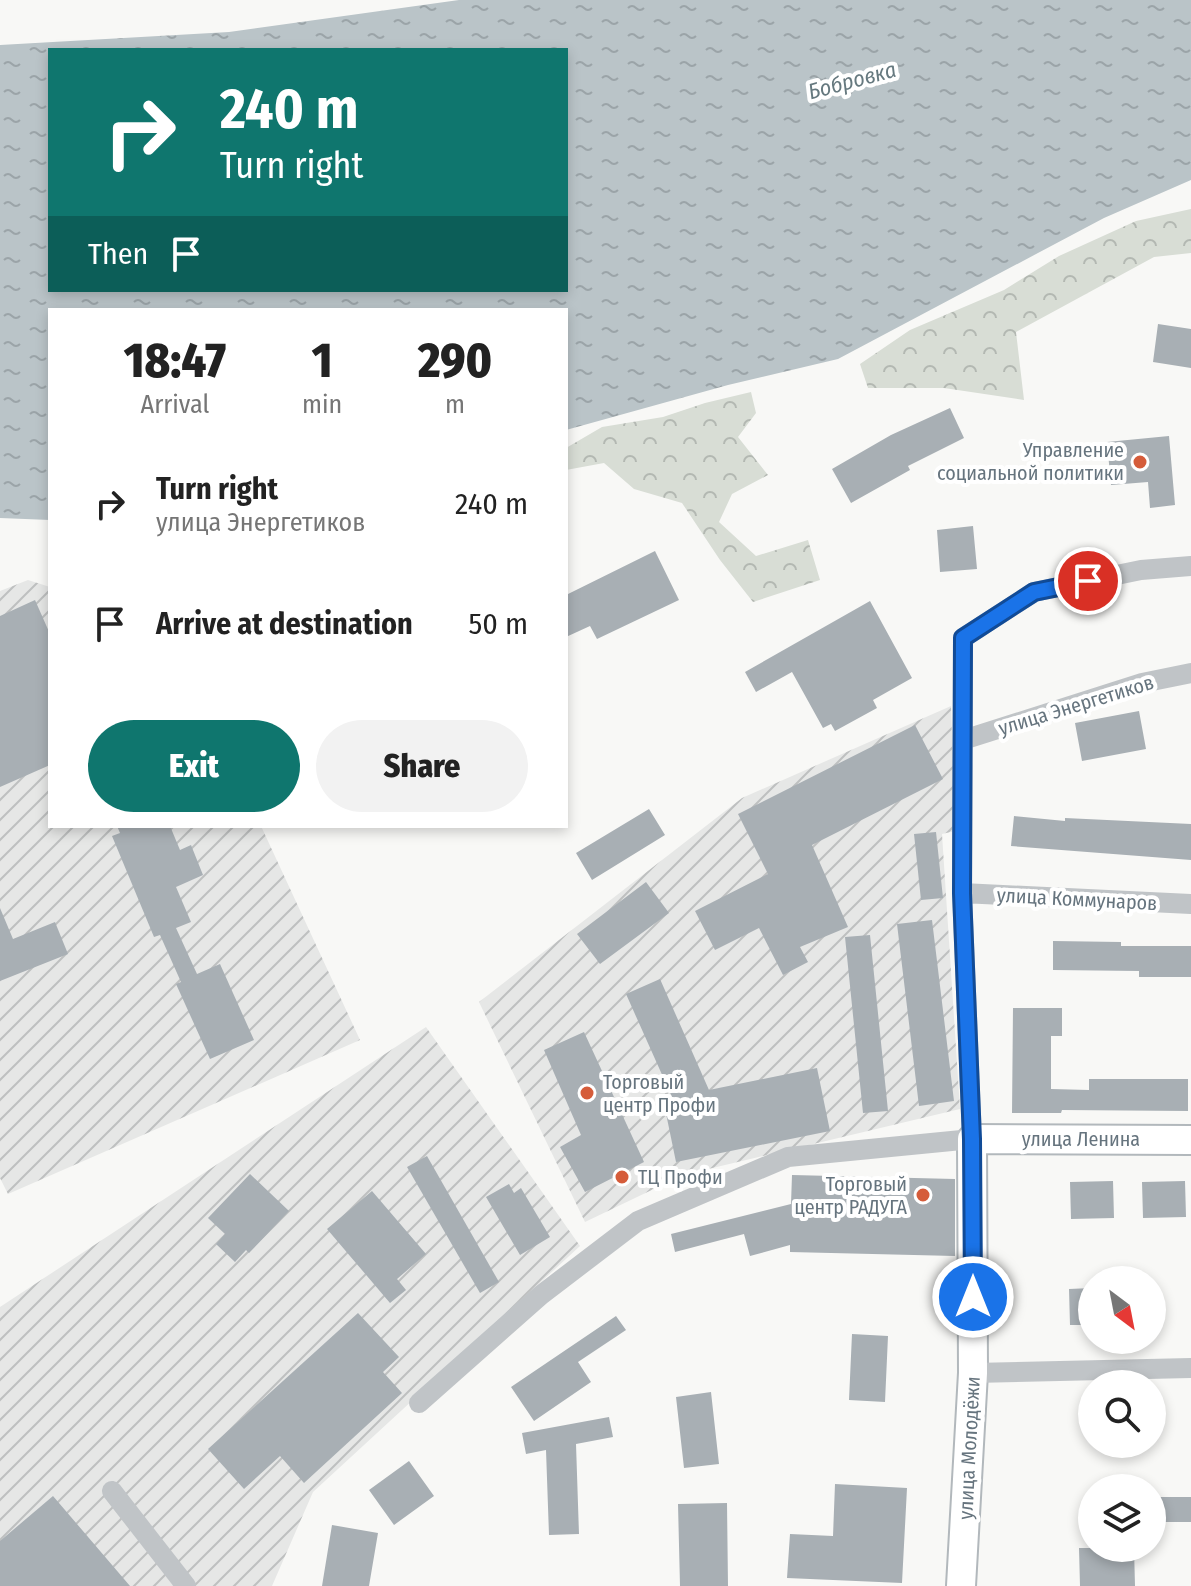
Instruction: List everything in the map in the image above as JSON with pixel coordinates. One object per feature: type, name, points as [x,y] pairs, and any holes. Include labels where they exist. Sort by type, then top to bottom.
[{"type":"street","name":"улица Молодёжи","points":[[961,1586],[973,1373],[972,1139],[962,893],[963,638],[1034,592],[1141,570],[1191,566]]},
{"type":"street","name":"улица Энергетиков","points":[[963,740],[1142,683],[1191,673]]},
{"type":"street","name":"улица Коммунаров","points":[[962,893],[1191,904]]},
{"type":"street","name":"улица Ленина","points":[[972,1139],[1191,1140]]},
{"type":"street","points":[[419,1403],[541,1295],[638,1221],[788,1157],[972,1139]]},
{"type":"street","points":[[973,1373],[1191,1368]]},
{"type":"street","points":[[112,1491],[186,1586]]},
{"type":"shaded area","points":[[28,580],[48,586],[48,828],[262,828],[360,1040],[8,1194],[0,1178],[0,591]]},
{"type":"shaded area","points":[[951,706],[955,831],[942,834],[960,1109],[683,1175],[585,1222],[479,1002],[742,798]]},
{"type":"shaded area","points":[[426,1027],[580,1246],[313,1492],[272,1586],[0,1586],[0,1307]]},
{"type":"green space","points":[[1191,209],[1191,253],[1154,257],[1016,332],[1024,400],[944,388],[868,388],[860,364],[910,330],[1004,290],[1059,256],[1136,221]]},
{"type":"green space","points":[[751,392],[756,413],[738,437],[768,475],[732,494],[719,522],[756,556],[808,540],[820,580],[753,602],[682,503],[634,489],[604,463],[568,470],[568,447],[602,427],[663,417]]},
{"type":"water","name":"Бобровка","points":[[459,0],[1191,0],[1191,180],[1104,218],[838,359],[728,385],[568,429],[568,308],[48,308],[48,520],[0,518],[0,45],[229,32]]},
{"type":"building","points":[[1158,324],[1191,329],[1191,368],[1153,362]]},
{"type":"building","points":[[950,408],[964,438],[908,466],[910,470],[851,503],[832,469],[891,435]]},
{"type":"building","name":"Управление социальной политики","points":[[1169,436],[1175,505],[1150,508],[1148,482],[1111,485],[1107,442]]},
{"type":"building","points":[[973,526],[977,569],[940,572],[937,530]]},
{"type":"building","points":[[655,551],[679,600],[597,639],[590,626],[568,636],[568,594]]},
{"type":"building","points":[[35,600],[48,629],[48,766],[0,787],[0,616]]},
{"type":"building","points":[[870,601],[912,678],[873,700],[877,708],[835,731],[831,724],[823,728],[792,672],[756,692],[745,672]]},
{"type":"building","points":[[1139,711],[1146,749],[1082,761],[1075,723]]},
{"type":"building","points":[[915,725],[943,779],[812,845],[848,927],[800,947],[808,962],[783,975],[759,928],[715,950],[695,911],[768,874],[738,814]]},
{"type":"building","points":[[649,809],[665,835],[592,880],[576,853]]},
{"type":"building","points":[[1014,816],[1065,821],[1065,818],[1191,824],[1191,860],[1011,846]]},
{"type":"building","points":[[118,828],[171,828],[180,850],[191,845],[203,875],[176,887],[191,922],[176,928],[197,974],[220,964],[254,1040],[210,1059],[176,984],[181,982],[160,935],[154,937],[112,836],[120,833]]},
{"type":"building","points":[[936,832],[943,898],[921,900],[914,834]]},
{"type":"building","points":[[646,882],[669,913],[600,964],[577,934]]},
{"type":"building","points":[[0,908],[13,939],[55,922],[68,954],[0,981]]},
{"type":"building","points":[[932,920],[954,1101],[919,1106],[897,924]]},
{"type":"building","points":[[870,935],[888,1111],[863,1113],[845,937]]},
{"type":"building","points":[[1053,941],[1121,942],[1121,946],[1191,946],[1191,977],[1139,977],[1139,971],[1053,970]]},
{"type":"building","points":[[660,979],[709,1090],[817,1068],[830,1131],[676,1162],[663,1099],[672,1097],[626,994]]},
{"type":"building","points":[[1013,1008],[1062,1008],[1062,1036],[1051,1036],[1051,1089],[1089,1090],[1089,1079],[1188,1079],[1188,1111],[1062,1110],[1061,1113],[1012,1113]]},
{"type":"building","name":"Торговый центр Профи","points":[[584,1032],[644,1162],[585,1192],[560,1147],[581,1135],[544,1050]]},
{"type":"building","points":[[427,1156],[499,1282],[480,1293],[407,1167]]},
{"type":"building","points":[[250,1174],[289,1211],[249,1253],[246,1250],[235,1262],[216,1244],[225,1234],[208,1218]]},
{"type":"building","points":[[792,1175],[955,1179],[955,1256],[790,1252],[790,1245],[750,1256],[744,1234],[675,1252],[671,1234],[791,1204]]},
{"type":"building","points":[[1113,1181],[1114,1218],[1071,1219],[1070,1182]]},
{"type":"building","points":[[1185,1181],[1186,1217],[1143,1218],[1142,1182]]},
{"type":"building","points":[[509,1184],[514,1193],[521,1188],[550,1237],[520,1255],[486,1197]]},
{"type":"building","points":[[372,1191],[426,1254],[397,1279],[406,1290],[390,1303],[327,1229]]},
{"type":"building","points":[[1069,1289],[1078,1289],[1078,1325],[1070,1325]]},
{"type":"building","points":[[358,1313],[399,1357],[383,1372],[402,1393],[304,1483],[280,1456],[244,1489],[208,1449]]},
{"type":"building","points":[[616,1316],[626,1330],[578,1362],[591,1382],[534,1421],[511,1387]]},
{"type":"building","points":[[852,1334],[888,1336],[885,1402],[849,1400]]},
{"type":"building","points":[[711,1392],[719,1464],[684,1468],[676,1397]]},
{"type":"building","points":[[609,1417],[613,1437],[576,1444],[579,1534],[549,1535],[546,1450],[526,1454],[522,1433]]},
{"type":"building","points":[[409,1461],[434,1496],[394,1525],[369,1490]]},
{"type":"building","points":[[835,1484],[907,1488],[902,1583],[787,1578],[790,1534],[833,1536]]},
{"type":"building","points":[[53,1496],[130,1586],[0,1586],[0,1541]]},
{"type":"building","points":[[1166,1497],[1191,1497],[1191,1522],[1166,1522]]},
{"type":"building","points":[[727,1503],[728,1586],[680,1586],[678,1504]]},
{"type":"building","points":[[332,1525],[378,1533],[369,1586],[322,1586]]},
{"type":"building","points":[[1079,1562],[1134,1562],[1135,1586],[1080,1586]]},
{"type":"place","name":"Управление социальной политики","points":[[1140,462]]},
{"type":"place","name":"Торговый центр Профи","points":[[587,1093]]},
{"type":"place","name":"ТЦ Профи","points":[[622,1177]]},
{"type":"place","name":"Торговый центр РАДУГА","points":[[923,1195]]},
{"type":"route","points":[[973,1297],[972,1139],[962,893],[963,638],[1034,592],[1088,581]]}]
